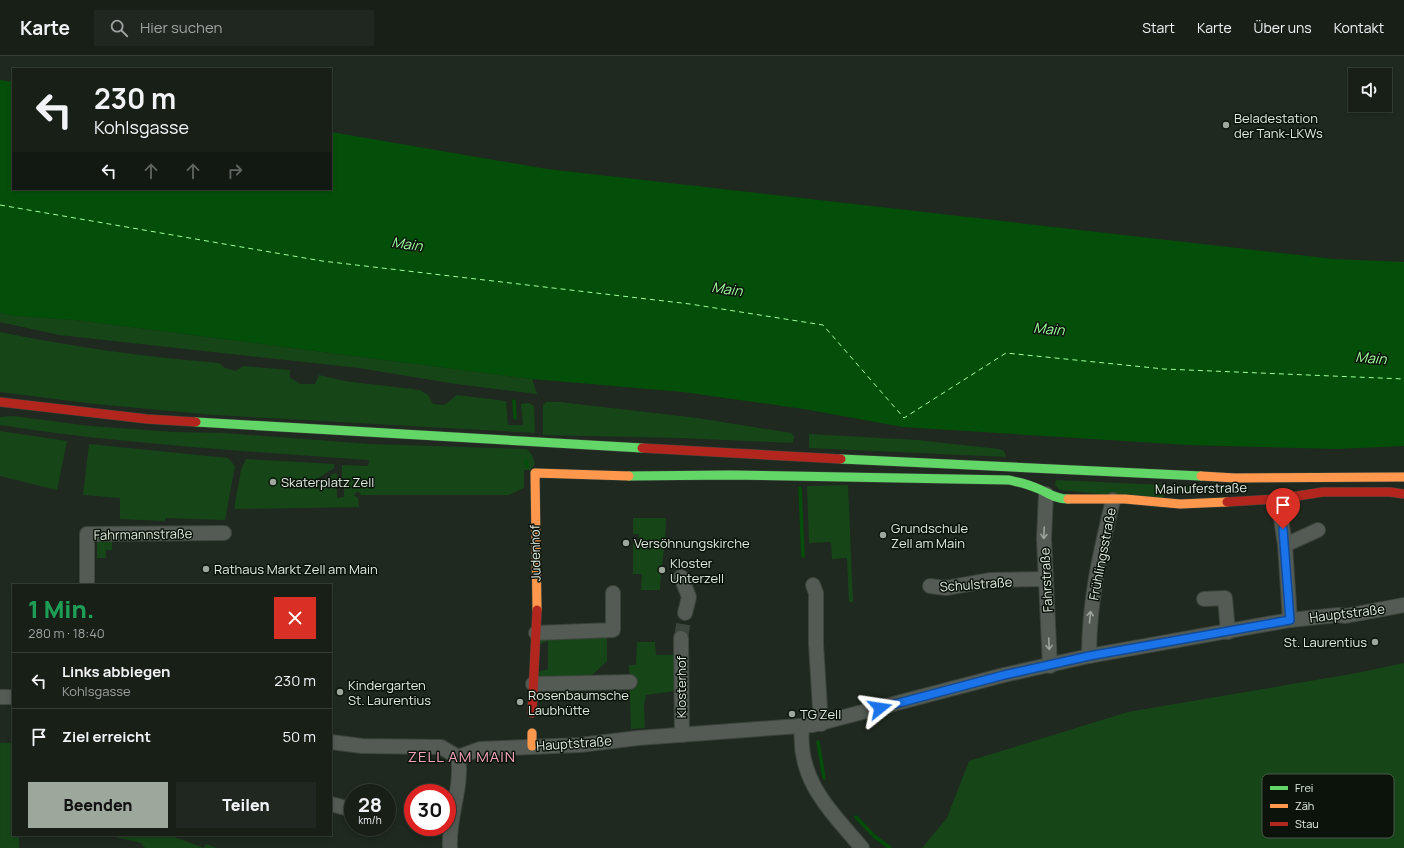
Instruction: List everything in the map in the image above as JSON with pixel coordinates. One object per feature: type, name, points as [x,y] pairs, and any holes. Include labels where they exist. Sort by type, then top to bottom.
[{"type":"main road","points":[[0,402],[147,419],[1031,469],[1235,478],[1404,477]]},
{"type":"main road","name":"Mainuferstraße","points":[[535,473],[628,476],[730,475],[1009,480],[1033,486],[1046,494],[1060,499],[1125,499],[1180,504],[1278,498],[1323,492],[1390,492],[1404,494]]},
{"type":"main road","name":"Judenhof","points":[[532,713],[536,633],[535,473]]},
{"type":"street","name":"Fahrstraße","points":[[1046,494],[1044,539],[1050,666]]},
{"type":"street","points":[[1278,498],[1285,545],[1290,620]]},
{"type":"street","name":"Frühlingsstraße","points":[[1089,656],[1089,630],[1094,584],[1113,500]]},
{"type":"street","points":[[1285,545],[1318,530]]},
{"type":"street","name":"Fahrmannstraße","points":[[88,584],[87,534],[224,533]]},
{"type":"street","points":[[681,577],[689,597],[685,613]]},
{"type":"street","name":"Schulstraße","points":[[930,586],[946,588],[991,580],[1045,579]]},
{"type":"street","points":[[813,585],[816,593],[816,644],[821,724]]},
{"type":"street","points":[[536,633],[613,630],[613,593]]},
{"type":"street","points":[[1204,599],[1225,598],[1228,632]]},
{"type":"street","name":"Hauptstraße","points":[[458,757],[480,749],[532,740],[580,745],[638,738],[802,727],[821,724],[1004,675],[1050,666],[1089,656],[1290,620],[1338,615],[1345,616],[1404,606]]},
{"type":"street","name":"Klosterhof","points":[[682,638],[682,735]]},
{"type":"street","points":[[533,684],[630,682]]},
{"type":"street","points":[[0,697],[12,697]]},
{"type":"street","points":[[802,727],[802,759],[811,783],[827,806],[862,848]]},
{"type":"street","points":[[332,742],[362,746],[441,747],[458,757],[460,768],[449,833],[450,848]]},
{"type":"street","points":[[332,804],[344,808]]},
{"type":"shaded area","points":[[0,313],[15,316],[76,320],[532,379],[537,394],[456,384],[359,368],[59,335],[0,322]]},
{"type":"shaded area","points":[[0,332],[109,351],[219,363],[225,368],[236,371],[243,366],[290,370],[290,378],[301,384],[315,384],[319,375],[344,381],[420,390],[428,395],[433,404],[444,405],[457,395],[506,401],[508,425],[523,425],[521,404],[529,403],[534,406],[535,433],[215,415],[95,404],[0,392]]},
{"type":"shaded area","points":[[546,402],[560,402],[697,418],[791,433],[794,437],[793,443],[681,438],[543,435],[543,405]]},
{"type":"shaded area","points":[[13,416],[90,426],[174,432],[224,433],[370,444],[527,449],[532,455],[535,464],[530,470],[524,470],[524,488],[509,495],[361,495],[358,491],[354,495],[358,498],[359,507],[234,509],[241,470],[246,459],[334,464],[334,468],[315,480],[318,485],[334,473],[337,474],[337,498],[344,497],[344,486],[348,486],[347,482],[342,483],[342,465],[368,466],[369,460],[138,442],[46,432],[0,425],[0,417]]},
{"type":"shaded area","points":[[0,431],[67,441],[57,490],[0,476]]},
{"type":"shaded area","points":[[809,434],[917,440],[999,449],[1004,451],[1006,457],[809,448]]},
{"type":"shaded area","points":[[89,444],[228,458],[235,466],[225,520],[165,518],[165,521],[120,519],[120,498],[83,495]]},
{"type":"shaded area","points":[[1056,480],[1230,488],[1232,492],[1166,491],[1162,500],[1060,490],[1055,485]]},
{"type":"shaded area","points":[[848,485],[853,602],[849,602],[847,558],[832,559],[831,542],[809,543],[807,486]]},
{"type":"shaded area","points":[[633,518],[666,518],[660,590],[641,590],[642,574],[633,574],[633,543],[639,543],[639,534],[633,534]]},
{"type":"shaded area","points":[[97,540],[112,540],[112,550],[106,550],[106,558],[97,558]]},
{"type":"shaded area","points":[[538,635],[607,635],[607,661],[590,677],[537,677],[537,672],[548,669],[548,641],[538,645]]},
{"type":"shaded area","points":[[637,642],[655,642],[656,655],[676,655],[675,691],[646,695],[644,706],[645,728],[631,729],[629,665],[636,665]]},
{"type":"shaded area","points":[[1404,663],[1404,848],[922,848],[947,818],[969,761],[1128,712],[1357,673]]},
{"type":"shaded area","points":[[0,743],[12,743],[12,836],[19,836],[19,848],[0,848]]},
{"type":"shaded area","points":[[111,836],[172,836],[204,848],[145,848],[141,843]]},
{"type":"shaded area","points":[[206,844],[217,848],[204,848]]},
{"type":"water","name":"Main","points":[[0,80],[12,82],[12,190],[332,190],[332,132],[547,169],[1334,259],[1404,262],[1404,446],[1337,449],[1188,445],[903,427],[804,409],[683,392],[532,379],[76,320],[15,316],[0,313]]},
{"type":"waterway","points":[[514,401],[515,418]]},
{"type":"waterway","points":[[526,461],[527,466]]},
{"type":"waterway","points":[[800,488],[803,556]]},
{"type":"waterway","points":[[818,742],[824,778]]},
{"type":"waterway","points":[[856,817],[874,836],[890,848]]},
{"type":"ferry route","points":[[0,205],[322,261],[690,304],[823,325],[904,418],[1006,353],[1164,369],[1404,379]]},
{"type":"tunnel","points":[[681,638],[685,613]]},
{"type":"traffic: fast","points":[[196,422],[642,448]]},
{"type":"traffic: fast","points":[[841,459],[1201,476]]},
{"type":"traffic: fast","points":[[629,476],[730,475],[1009,480],[1026,484],[1058,498],[1068,499]]},
{"type":"traffic: slow","points":[[537,610],[535,473],[629,476]]},
{"type":"traffic: slow","points":[[1201,476],[1235,478],[1404,477]]},
{"type":"traffic: slow","points":[[1068,499],[1125,499],[1180,504],[1227,502]]},
{"type":"traffic: slow","points":[[532,733],[532,746]]},
{"type":"traffic: jam","points":[[0,402],[147,419],[196,422]]},
{"type":"traffic: jam","points":[[642,448],[841,459]]},
{"type":"traffic: jam","points":[[1227,502],[1278,499],[1323,492],[1390,492],[1404,494]]},
{"type":"traffic: jam","points":[[532,713],[537,610]]},
{"type":"place","name":"Beladestation der Tank-LKWs","points":[[1226,125]]},
{"type":"place","name":"Skaterplatz Zell","points":[[273,482]]},
{"type":"place","name":"Grundschule Zell am Main","points":[[883,535]]},
{"type":"place","name":"Versöhnungskirche","points":[[626,543]]},
{"type":"place","name":"Rathaus Markt Zell am Main","points":[[206,569]]},
{"type":"place","name":"Kloster Unterzell","points":[[662,570]]},
{"type":"place","name":"St. Laurentius","points":[[1375,642]]},
{"type":"place","name":"Kindergarten St. Laurentius","points":[[340,692]]},
{"type":"place","name":"Rosenbaumsche Laubhütte","points":[[520,702]]},
{"type":"place","name":"TG Zell","points":[[792,714]]},
{"type":"district","name":"ZELL AM MAIN","points":[[462,757]]},
{"type":"route","points":[[880,708],[1004,675],[1014,674],[1089,656],[1290,620],[1286,584],[1283,529]]}]
